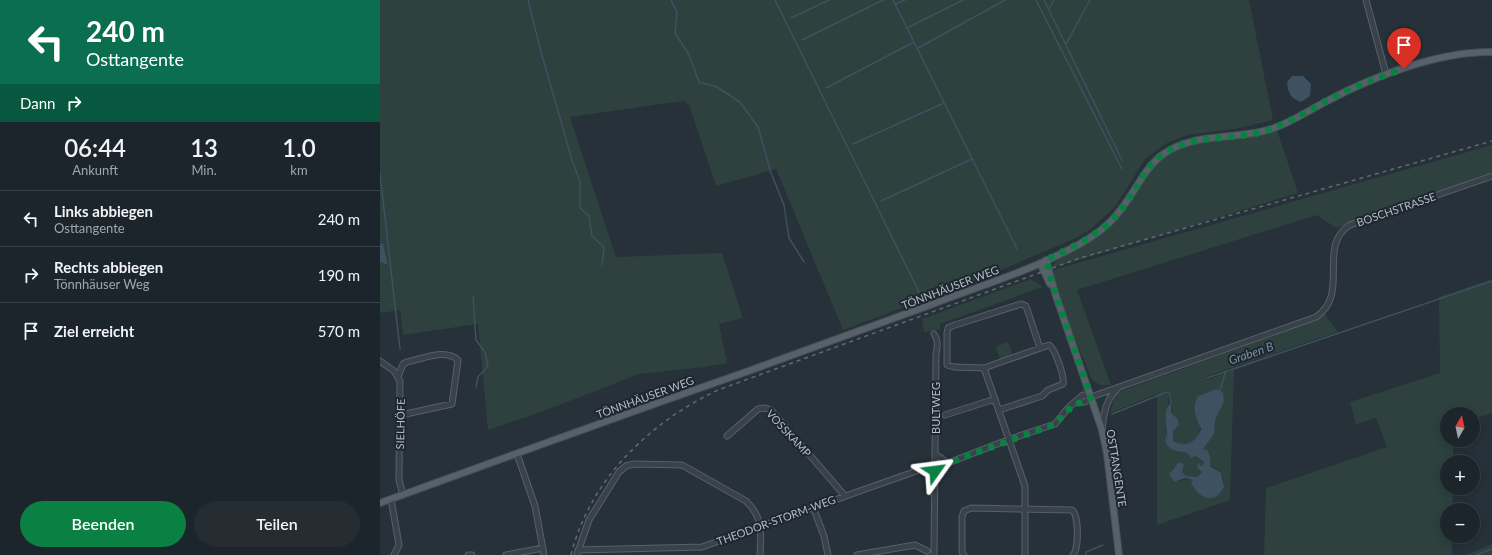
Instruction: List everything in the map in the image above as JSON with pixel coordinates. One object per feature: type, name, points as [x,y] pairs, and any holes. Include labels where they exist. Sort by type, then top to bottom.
[{"type":"main road","name":"TÖNNHÄUSER WEG","points":[[380,503],[845,337],[1040,263],[1090,238],[1106,226],[1122,208],[1146,171],[1163,154],[1174,147],[1198,140],[1257,133],[1276,128],[1366,82],[1386,74],[1450,56],[1492,52]]},
{"type":"main road","name":"OSTTANGENTE","points":[[1046,260],[1056,296],[1102,430],[1109,467],[1119,555]]},
{"type":"main road","name":"OSTTANGENTE","points":[[1040,263],[1056,296]]},
{"type":"street","points":[[1366,0],[1386,74]]},
{"type":"street","name":"BOSCHSTRASSE","points":[[1010,439],[1055,424],[1074,404],[1085,402],[1091,397],[1316,317],[1330,302],[1333,288],[1334,247],[1338,236],[1344,228],[1492,176]]},
{"type":"street","points":[[999,410],[1042,396],[1048,390],[1064,384],[1064,378],[1054,348],[1049,345],[984,368],[949,366],[946,362],[948,328],[1021,304],[1026,306],[1040,348]]},
{"type":"street","name":"BULTWEG","points":[[934,334],[937,338],[938,345],[936,362],[934,555]]},
{"type":"street","points":[[380,361],[398,377],[404,364],[407,362],[445,354],[452,355],[458,360],[452,404],[401,415]]},
{"type":"street","points":[[984,368],[1010,439],[1025,486],[1025,555]]},
{"type":"street","name":"SIELHÖFE","points":[[398,377],[400,386],[401,415],[399,480],[402,495]]},
{"type":"street","points":[[1102,430],[1104,410],[1108,400],[1117,389]]},
{"type":"street","points":[[945,415],[995,399]]},
{"type":"street","name":"VOSSKAMP","points":[[726,436],[758,409],[765,408],[771,410],[845,496]]},
{"type":"street","points":[[935,468],[1010,439]]},
{"type":"street","points":[[517,454],[535,506],[544,555]]},
{"type":"street","points":[[935,454],[948,463]]},
{"type":"street","points":[[577,552],[593,514],[619,472],[626,466],[634,464],[675,464],[689,467],[746,501],[753,508],[762,526],[760,555]]},
{"type":"street","name":"THEODOR-STORM-WEG","points":[[577,552],[702,547],[813,506],[922,469]]},
{"type":"street","points":[[391,499],[399,545],[394,555]]},
{"type":"street","points":[[813,506],[824,536],[828,555]]},
{"type":"street","points":[[964,555],[962,552],[962,517],[964,511],[971,508],[1068,509],[1076,512],[1077,549],[1073,555]]},
{"type":"street","points":[[857,555],[915,545],[927,551]]},
{"type":"street","points":[[506,555],[543,548]]},
{"type":"green space","points":[[380,0],[1249,0],[1273,120],[1235,129],[1187,135],[1167,143],[1145,159],[1115,207],[1091,229],[1076,238],[982,278],[843,330],[776,169],[716,186],[689,105],[683,101],[570,117],[616,257],[722,253],[743,318],[719,324],[727,363],[705,367],[639,374],[544,411],[488,430],[478,324],[403,335],[400,310],[380,313],[380,262],[388,265],[383,243],[380,244]]},
{"type":"green space","points":[[1277,130],[1298,193],[1052,268],[1054,263],[1065,254],[1096,238],[1108,228],[1147,173],[1160,161],[1174,152],[1190,145],[1224,137]]},
{"type":"green space","points":[[1492,145],[1492,172],[1336,228],[1317,215],[1077,290],[1111,385],[1100,385],[1092,380],[1066,317],[1053,270]]},
{"type":"green space","points":[[1031,279],[1043,287],[940,324],[940,330],[924,332],[922,319]]},
{"type":"green space","points":[[1492,279],[1492,413],[1480,417],[1480,407],[1440,407],[1440,447],[1453,447],[1453,455],[1440,455],[1440,495],[1453,495],[1452,503],[1440,503],[1440,543],[1452,543],[1452,555],[1264,555],[1266,488],[1387,447],[1376,418],[1356,424],[1350,402],[1440,373],[1439,297]]},
{"type":"green space","points":[[1324,313],[1338,332],[1205,377],[1206,380],[1234,370],[1230,500],[1157,525],[1157,394],[1110,413],[1116,393],[1317,320]],"holes":[[[1216,389],[1221,405],[1219,413],[1202,450],[1210,466],[1216,468],[1224,481],[1191,479],[1174,482],[1172,469],[1177,466],[1182,469],[1182,473],[1186,476],[1197,477],[1202,472],[1201,466],[1204,462],[1196,456],[1191,458],[1187,453],[1179,452],[1165,440],[1167,433],[1166,414],[1170,396],[1166,391],[1172,397],[1171,413],[1178,419],[1179,423],[1173,431],[1172,440],[1174,443],[1185,444],[1193,442],[1198,437],[1201,422],[1198,396]]]},
{"type":"green space","points":[[1008,342],[1013,355],[1000,359],[995,347]]},
{"type":"green space","points":[[1492,544],[1492,555],[1466,555]]},
{"type":"water","points":[[1292,76],[1303,76],[1311,84],[1310,96],[1301,102],[1294,99],[1289,92],[1287,82]]},
{"type":"water","points":[[383,243],[388,265],[380,262],[380,244]]},
{"type":"water","points":[[1216,389],[1223,392],[1224,401],[1215,421],[1214,434],[1203,449],[1207,450],[1210,457],[1210,466],[1221,473],[1224,487],[1216,496],[1207,498],[1198,493],[1194,488],[1191,483],[1193,480],[1185,478],[1174,482],[1169,474],[1179,462],[1184,464],[1182,472],[1186,476],[1197,477],[1202,472],[1197,468],[1198,463],[1201,466],[1204,462],[1196,456],[1191,458],[1187,453],[1174,450],[1167,445],[1165,440],[1167,433],[1166,413],[1168,405],[1171,402],[1171,413],[1178,419],[1179,425],[1173,431],[1173,441],[1186,444],[1197,437],[1201,429],[1196,417],[1195,409],[1198,396]]},
{"type":"waterway","points":[[528,0],[541,52],[572,160],[580,182],[580,208],[589,216],[592,236],[604,247],[602,265]]},
{"type":"waterway","points":[[671,0],[677,12],[675,33],[689,55],[699,82],[717,87],[740,102],[758,127],[771,173],[784,205],[789,238],[804,262]]},
{"type":"waterway","points":[[775,0],[923,300]]},
{"type":"waterway","points":[[791,18],[829,0]]},
{"type":"waterway","points":[[802,40],[883,0]]},
{"type":"waterway","points":[[893,0],[1017,249]]},
{"type":"waterway","points":[[896,4],[905,0]]},
{"type":"waterway","points":[[907,28],[963,0]]},
{"type":"waterway","points":[[918,48],[1005,0]]},
{"type":"waterway","points":[[1036,0],[1122,169]]},
{"type":"waterway","points":[[1044,0],[1122,160]]},
{"type":"waterway","points":[[1049,9],[1054,0]]},
{"type":"waterway","points":[[1066,44],[1090,0]]},
{"type":"waterway","points":[[826,88],[914,42]]},
{"type":"waterway","points":[[853,144],[944,103]]},
{"type":"waterway","points":[[881,201],[972,159]]},
{"type":"waterway","points":[[380,174],[400,349]]},
{"type":"waterway","name":"Graben B","points":[[1207,378],[1492,281]]},
{"type":"waterway","points":[[473,296],[476,340],[485,352],[488,366],[478,377],[476,387]]},
{"type":"waterway","name":"Graben B","points":[[1219,393],[1226,371]]},
{"type":"waterway","name":"Graben B","points":[[1112,414],[1167,392],[1170,394],[1171,403]]},
{"type":"waterway","name":"Graben B","points":[[1086,555],[1086,552],[1103,545]]},
{"type":"waterway","points":[[1476,555],[1492,549]]},
{"type":"railway","points":[[571,555],[580,527],[592,502],[608,478],[626,456],[647,436],[669,419],[693,403],[718,390],[1080,258],[1492,141]]},
{"type":"route","points":[[935,471],[935,468],[1010,439],[1055,424],[1059,421],[1068,408],[1074,404],[1085,402],[1091,397],[1056,296],[1050,269],[1046,260],[1078,245],[1106,226],[1122,208],[1146,171],[1163,154],[1174,147],[1187,143],[1257,133],[1276,128],[1328,100],[1366,82],[1404,69]]}]
